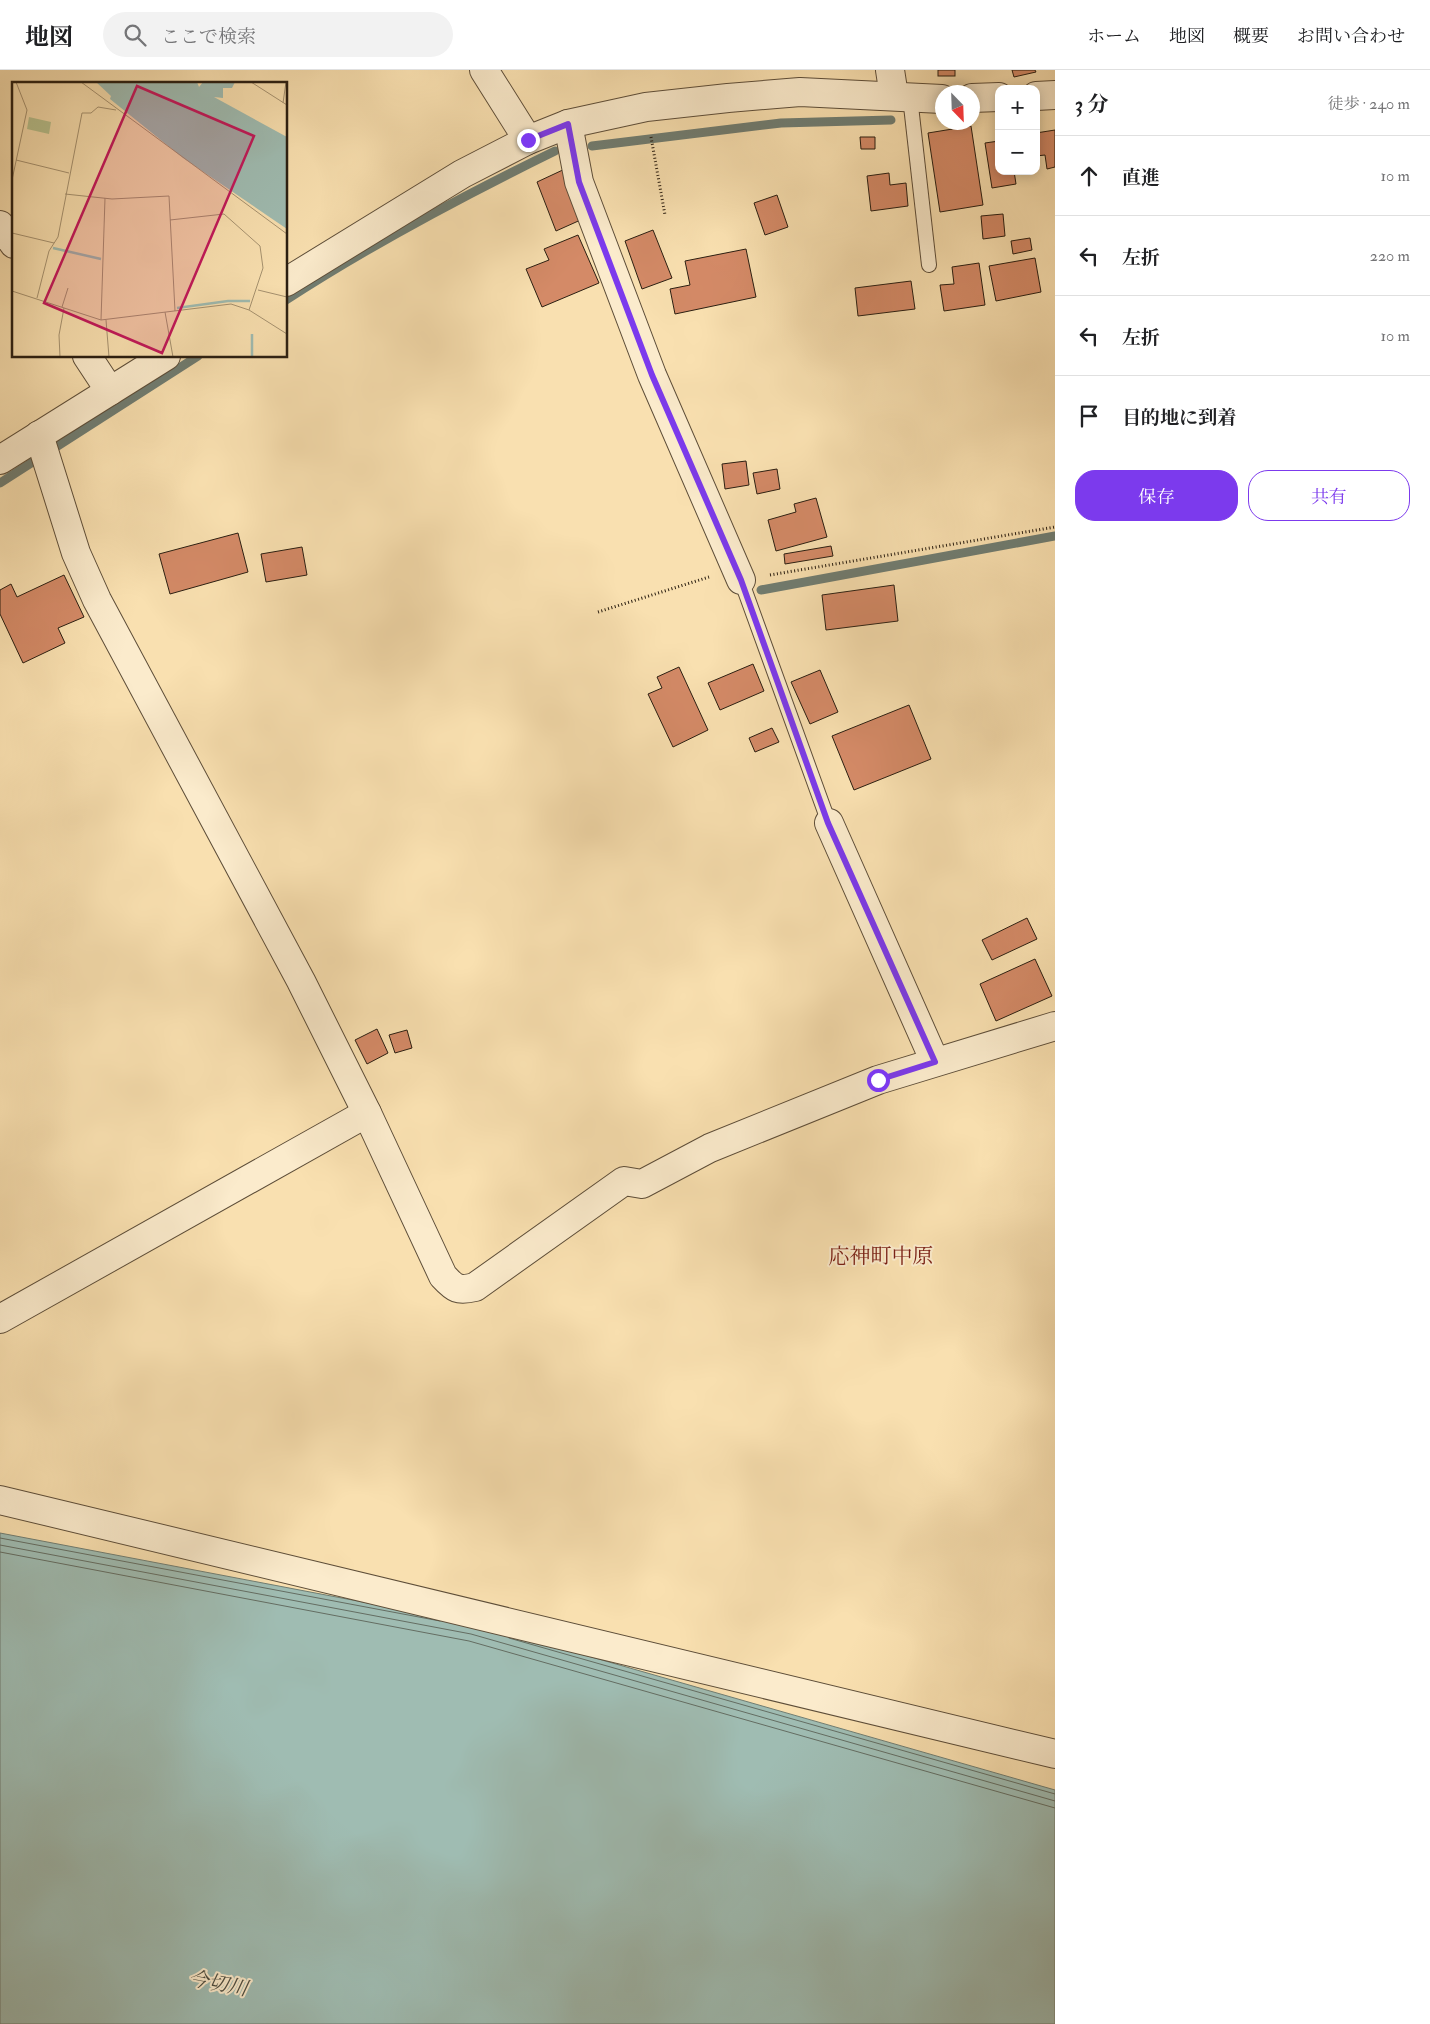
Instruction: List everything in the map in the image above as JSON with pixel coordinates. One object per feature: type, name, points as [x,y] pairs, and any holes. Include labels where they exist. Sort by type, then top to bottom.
[{"type":"street","points":[[484,70],[528,140]]},
{"type":"street","points":[[890,70],[902,97]]},
{"type":"street","points":[[288,281],[462,174],[528,140],[568,124],[646,108],[800,92],[935,99]]},
{"type":"street","points":[[1040,96],[1055,95]]},
{"type":"street","points":[[980,98],[995,97]]},
{"type":"street","points":[[568,124],[579,182],[652,375],[738,575]]},
{"type":"street","points":[[0,225],[12,241]]},
{"type":"street","points":[[88,358],[110,391]]},
{"type":"street","points":[[0,460],[44,450],[110,391],[163,358]]},
{"type":"street","points":[[44,450],[76,553],[97,600],[301,981],[367,1113],[443,1276],[452,1286],[462,1290],[475,1287],[624,1181],[642,1184],[710,1148],[878,1080],[1055,1026]]},
{"type":"street","points":[[828,823],[935,1062]]},
{"type":"street","points":[[0,1319],[367,1113]]},
{"type":"street","points":[[0,1500],[1055,1754]]},
{"type":"lane","points":[[902,97],[929,265]]},
{"type":"lane","points":[[738,575],[828,823]]},
{"type":"path","points":[[650,132],[652,152],[665,215]]},
{"type":"path","points":[[598,612],[738,575],[1055,527]]},
{"type":"water","name":"今切川","points":[[0,1533],[473,1623],[1055,1790],[1055,2024],[0,2024]]},
{"type":"building","points":[[938,70],[955,70],[955,76],[938,76]]},
{"type":"building","points":[[1012,70],[1035,70],[1036,72],[1014,77]]},
{"type":"building","points":[[946,130],[972,130],[983,205],[940,212],[928,133]]},
{"type":"building","points":[[1055,130],[1055,167],[1047,169],[1045,155],[1040,156],[1040,132]]},
{"type":"building","points":[[860,137],[875,137],[875,149],[861,149]]},
{"type":"building","points":[[995,142],[995,175],[1015,175],[1016,184],[992,188],[985,143]]},
{"type":"building","points":[[567,168],[585,218],[556,231],[537,182]]},
{"type":"building","points":[[889,173],[890,185],[906,183],[908,206],[871,211],[867,176]]},
{"type":"building","points":[[777,195],[788,227],[765,235],[754,203]]},
{"type":"building","points":[[1003,214],[1005,236],[983,239],[981,216]]},
{"type":"building","points":[[653,230],[672,278],[642,289],[625,241]]},
{"type":"building","points":[[578,235],[599,283],[542,307],[526,269],[549,260],[544,249]]},
{"type":"building","points":[[1030,238],[1032,250],[1013,254],[1011,241]]},
{"type":"building","points":[[746,249],[756,297],[675,314],[670,289],[690,285],[685,261]]},
{"type":"building","points":[[1035,258],[1041,292],[996,301],[989,266]]},
{"type":"building","points":[[979,263],[985,305],[944,311],[940,285],[954,284],[952,267]]},
{"type":"building","points":[[911,281],[915,309],[858,316],[855,288]]},
{"type":"building","points":[[746,461],[749,485],[725,489],[722,464]]},
{"type":"building","points":[[777,469],[780,489],[757,494],[753,473]]},
{"type":"building","points":[[816,498],[827,537],[776,551],[768,520],[796,512],[794,504]]},
{"type":"building","points":[[238,533],[248,572],[170,594],[159,554]]},
{"type":"building","points":[[831,546],[833,556],[785,564],[784,554]]},
{"type":"building","points":[[302,547],[307,575],[266,582],[261,554]]},
{"type":"building","points":[[64,575],[84,617],[58,628],[65,643],[23,663],[0,614],[0,590],[11,584],[17,597]]},
{"type":"building","points":[[894,585],[898,621],[826,630],[822,595]]},
{"type":"building","points":[[753,664],[764,691],[720,710],[708,683]]},
{"type":"building","points":[[679,667],[708,730],[673,747],[648,694],[662,688],[657,677]]},
{"type":"building","points":[[820,670],[838,712],[810,724],[791,682]]},
{"type":"building","points":[[909,705],[931,759],[854,790],[832,736]]},
{"type":"building","points":[[772,728],[779,742],[755,752],[749,738]]},
{"type":"building","points":[[1027,918],[1037,939],[992,960],[982,940]]},
{"type":"building","points":[[1035,959],[1052,996],[996,1021],[980,984]]},
{"type":"building","points":[[377,1029],[388,1053],[367,1064],[355,1040]]},
{"type":"building","points":[[407,1030],[412,1048],[395,1053],[389,1035]]},
{"type":"waterway","points":[[592,146],[781,123],[891,120]]},
{"type":"waterway","points":[[288,299],[351,259],[418,221],[555,151]]},
{"type":"waterway","points":[[0,483],[195,358]]},
{"type":"waterway","points":[[761,590],[1055,536]]},
{"type":"district","name":"応神町中原","points":[[881,1256]]},
{"type":"route","points":[[528,140],[568,124],[579,182],[652,375],[741,580],[828,823],[935,1062],[878,1080]]}]
